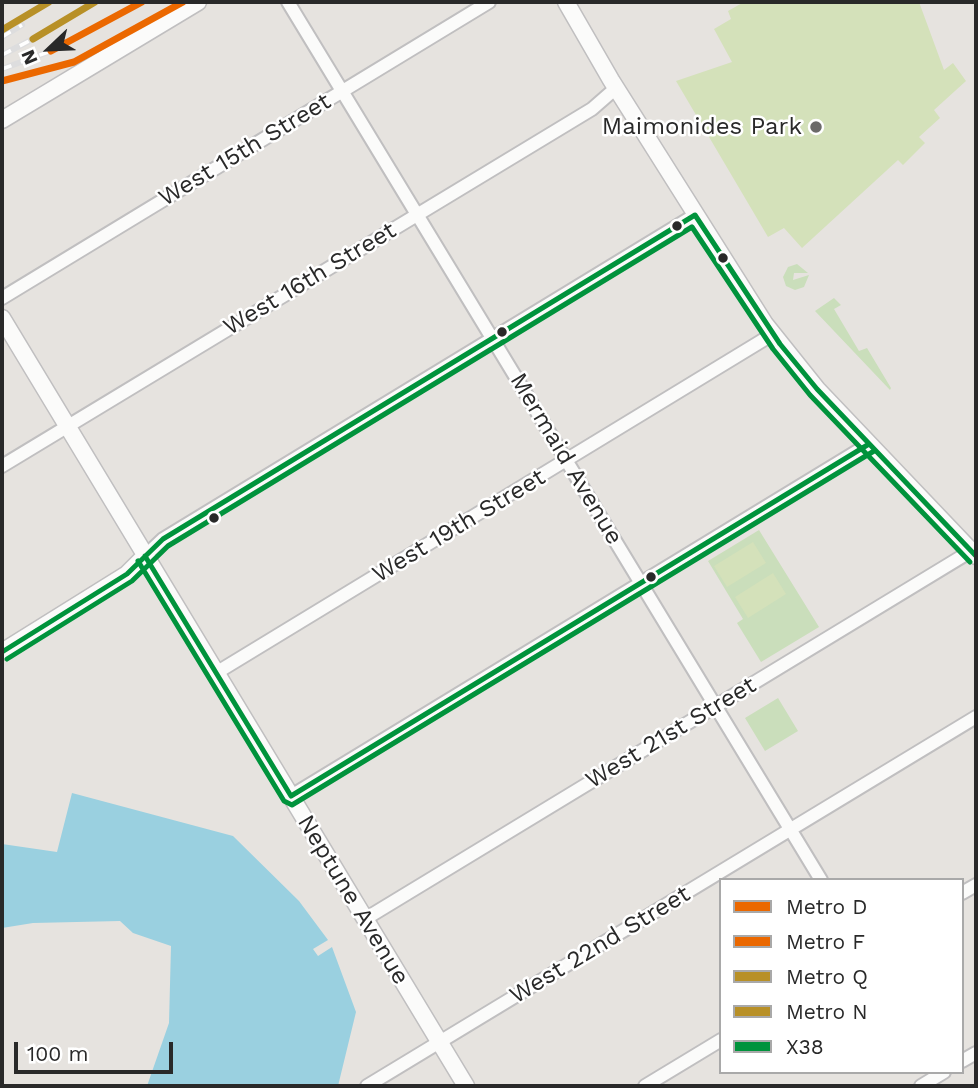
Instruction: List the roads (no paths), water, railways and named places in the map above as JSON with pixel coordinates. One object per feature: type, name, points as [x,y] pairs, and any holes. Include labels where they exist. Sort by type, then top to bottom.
[{"type":"main road","points":[[2,120],[198,2]]},
{"type":"main road","points":[[566,2],[616,88],[772,334],[869,444],[975,551]]},
{"type":"main road","name":"Neptune Avenue","points":[[2,318],[466,1086]]},
{"type":"main road","points":[[2,652],[127,574],[145,556]]},
{"type":"street","name":"Mermaid Avenue","points":[[288,2],[820,878]]},
{"type":"street","name":"West 15th Street","points":[[2,298],[489,2]]},
{"type":"street","name":"West 16th Street","points":[[2,466],[592,109],[616,88]]},
{"type":"street","points":[[145,556],[163,539],[695,215]]},
{"type":"street","name":"West 19th Street","points":[[216,673],[772,334]]},
{"type":"street","points":[[291,796],[869,444]]},
{"type":"street","name":"West 21st Street","points":[[365,919],[975,551]]},
{"type":"street","name":"West 22nd Street","points":[[367,1086],[976,717]]},
{"type":"street","points":[[645,1086],[719,1041]]},
{"type":"street","points":[[921,1086],[942,1076]]},
{"type":"water","points":[[72,793],[233,836],[299,901],[328,940],[313,949],[318,956],[332,947],[356,1012],[338,1086],[147,1086],[169,1023],[171,946],[133,933],[120,921],[33,923],[2,928],[2,844],[57,852]]},
{"type":"railway","points":[[2,37],[22,25]]},
{"type":"railway","points":[[2,55],[33,39]]},
{"type":"railway","points":[[2,69],[51,51]]},
{"type":"metro line","name":"N","points":[[2,30],[49,2]]},
{"type":"metro line","name":"Q","points":[[33,39],[95,2]]},
{"type":"metro line","name":"F","points":[[51,51],[142,2]]},
{"type":"metro line","name":"D","points":[[2,81],[74,62],[183,2]]},
{"type":"place","name":"Maimonides Park","points":[[816,127]]}]
